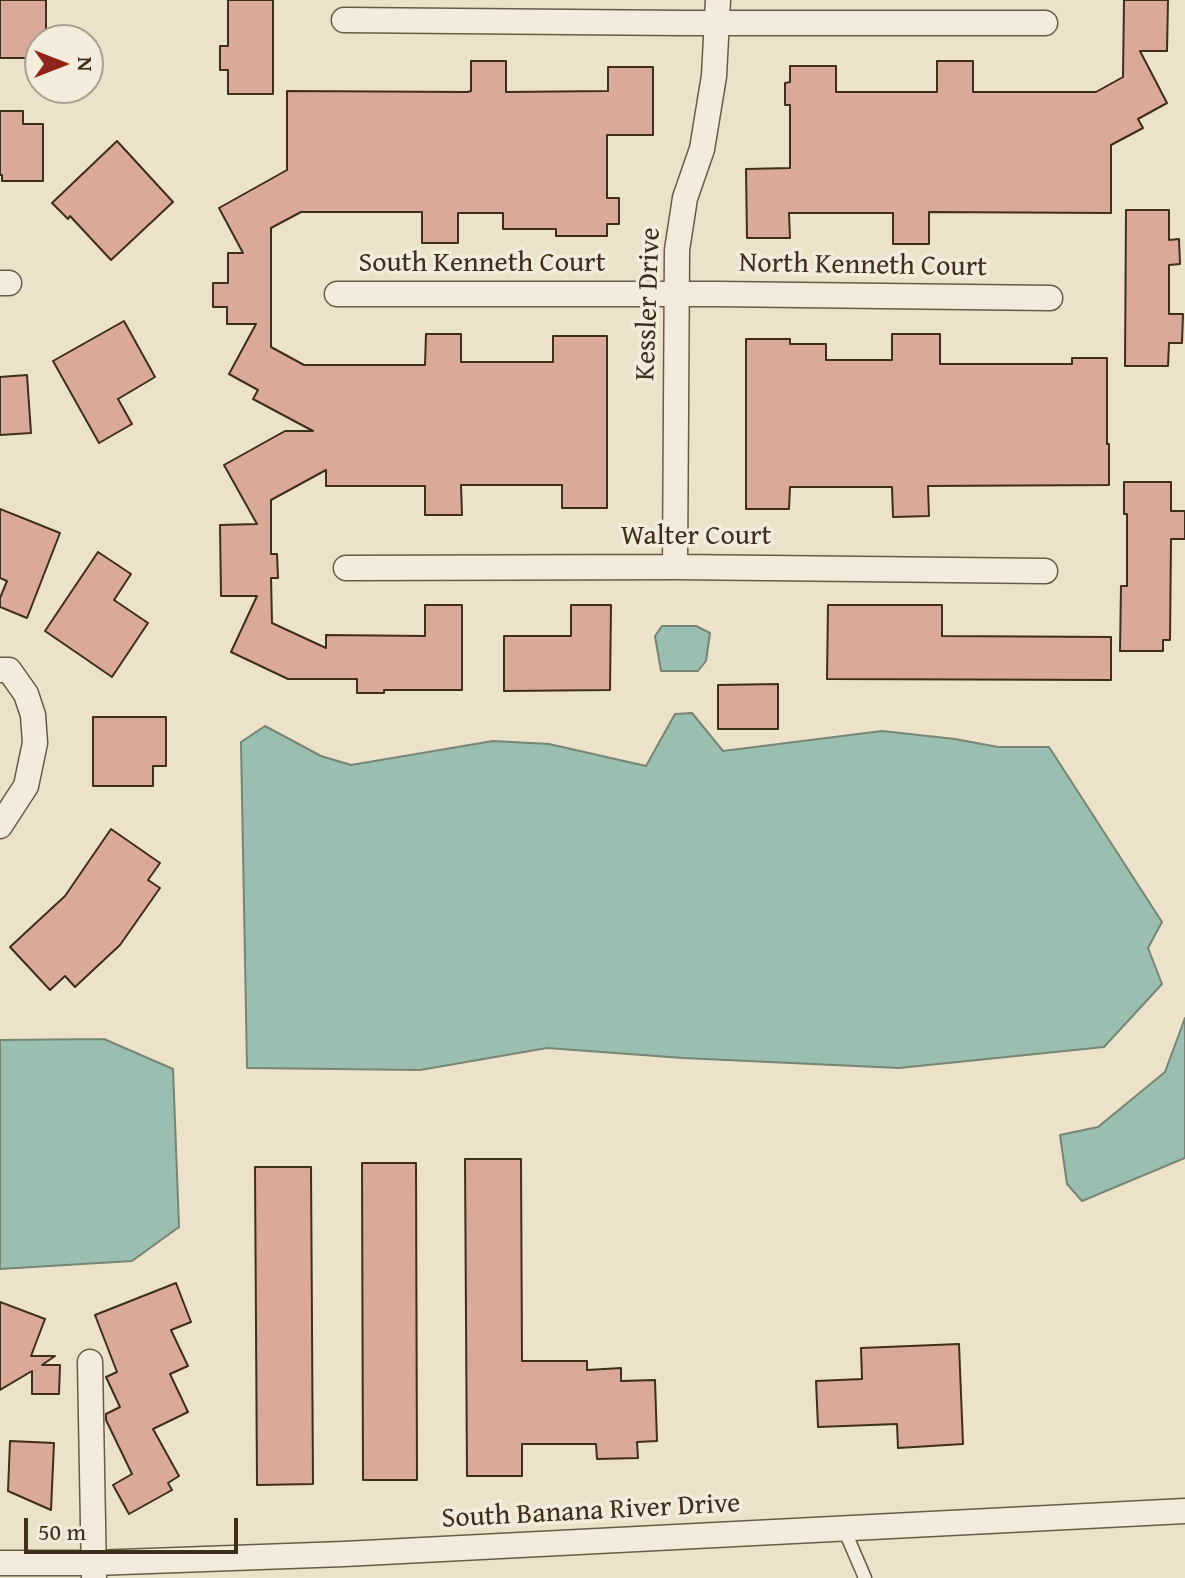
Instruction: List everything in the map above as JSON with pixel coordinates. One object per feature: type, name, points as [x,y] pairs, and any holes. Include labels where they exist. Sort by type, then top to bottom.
[{"type":"street","points":[[344,20],[718,12],[1045,23]]},
{"type":"street","name":"Kessler Drive","points":[[675,567],[677,250],[685,198],[702,149],[714,76],[718,12]]},
{"type":"street","name":"South Kenneth Court","points":[[337,294],[675,294]]},
{"type":"street","name":"North Kenneth Court","points":[[675,294],[1050,298]]},
{"type":"street","name":"Walter Court","points":[[346,568],[675,567],[1045,571]]},
{"type":"street","points":[[0,670],[9,670],[26,694],[33,715],[35,743],[26,786],[0,826]]},
{"type":"street","points":[[90,1362],[94,1570]]},
{"type":"street","name":"South Banana River Drive","points":[[0,1563],[94,1570],[344,1554],[1185,1511]]},
{"type":"lane","points":[[844,1529],[865,1578]]},
{"type":"shaded area","points":[[662,626],[696,626],[710,633],[706,661],[698,671],[661,671],[655,636]]},
{"type":"shaded area","points":[[692,713],[723,751],[882,731],[998,747],[1049,747],[1162,922],[1148,948],[1162,984],[1104,1047],[899,1068],[547,1048],[420,1070],[247,1068],[241,742],[265,726],[321,756],[351,765],[493,741],[549,744],[646,766],[675,714]]},
{"type":"shaded area","points":[[1185,1018],[1185,1158],[1082,1201],[1067,1184],[1060,1135],[1098,1127],[1165,1072]]},
{"type":"shaded area","points":[[104,1039],[173,1069],[179,1227],[132,1261],[0,1269],[0,1040]]},
{"type":"building","points":[[0,0],[46,0],[46,24],[24,24],[24,58],[0,58]]},
{"type":"building","points":[[228,0],[273,0],[273,94],[228,94],[228,70],[220,70],[220,46],[228,46]]},
{"type":"building","points":[[1124,0],[1168,0],[1167,51],[1140,51],[1167,103],[1138,119],[1143,128],[1111,145],[1111,213],[929,212],[929,244],[893,244],[893,213],[789,213],[790,238],[747,238],[746,169],[790,168],[790,105],[785,105],[785,83],[790,82],[790,66],[836,66],[836,92],[937,92],[937,61],[973,61],[973,92],[1096,92],[1123,77]]},
{"type":"building","points":[[471,61],[506,61],[506,92],[608,91],[608,67],[653,67],[653,135],[607,135],[607,198],[619,198],[619,224],[607,224],[607,236],[556,236],[556,229],[503,229],[503,213],[458,213],[458,243],[422,243],[422,212],[301,212],[271,228],[271,347],[304,365],[425,365],[426,334],[461,334],[461,362],[553,362],[553,336],[607,336],[607,508],[562,508],[562,485],[461,485],[462,515],[425,515],[425,486],[326,486],[326,470],[271,500],[271,554],[277,554],[278,578],[271,578],[272,623],[326,648],[326,635],[425,636],[425,605],[462,605],[462,690],[357,693],[357,679],[288,679],[231,652],[257,596],[221,596],[220,525],[257,524],[224,465],[285,431],[313,431],[253,399],[258,390],[229,374],[256,324],[227,324],[227,307],[213,307],[213,283],[228,283],[228,253],[243,253],[219,208],[287,170],[287,91],[467,92],[471,91]]},
{"type":"building","points":[[0,111],[23,111],[23,124],[43,124],[43,181],[2,181]]},
{"type":"building","points":[[117,141],[173,202],[111,260],[70,216],[68,219],[52,203]]},
{"type":"building","points":[[1126,210],[1169,210],[1169,240],[1179,239],[1180,264],[1169,265],[1169,314],[1183,314],[1182,343],[1169,343],[1168,366],[1125,366]]},
{"type":"building","points":[[124,321],[155,377],[118,399],[132,424],[99,443],[53,361]]},
{"type":"building","points":[[892,334],[940,334],[940,364],[1072,364],[1072,358],[1107,358],[1109,485],[928,486],[929,516],[893,517],[892,487],[790,487],[789,509],[746,509],[746,339],[790,339],[790,344],[826,344],[826,360],[892,360]]},
{"type":"building","points":[[27,375],[31,433],[0,435],[0,377]]},
{"type":"building","points":[[1124,482],[1171,482],[1171,511],[1185,511],[1185,539],[1171,539],[1170,640],[1163,640],[1163,651],[1120,651],[1121,586],[1127,586]]},
{"type":"building","points":[[0,509],[60,533],[27,618],[0,607],[7,581],[0,578]]},
{"type":"building","points":[[98,552],[131,574],[114,600],[148,623],[112,677],[45,631]]},
{"type":"building","points":[[571,605],[611,605],[610,690],[504,691],[504,636],[571,636]]},
{"type":"building","points":[[828,605],[942,605],[942,636],[1111,637],[1111,680],[827,679]]},
{"type":"building","points":[[778,684],[778,729],[718,729],[718,685]]},
{"type":"building","points":[[93,717],[166,717],[166,766],[153,766],[153,786],[93,786]]},
{"type":"building","points":[[111,829],[160,863],[148,880],[160,888],[120,945],[75,987],[65,976],[50,990],[10,947],[65,896]]},
{"type":"building","points":[[465,1159],[521,1159],[522,1361],[587,1361],[587,1370],[621,1368],[621,1381],[655,1380],[657,1441],[637,1442],[638,1458],[597,1459],[596,1444],[522,1444],[522,1476],[467,1476]]},
{"type":"building","points":[[362,1163],[416,1163],[417,1480],[363,1480]]},
{"type":"building","points":[[255,1167],[311,1167],[313,1484],[257,1485]]},
{"type":"building","points":[[176,1283],[191,1322],[171,1330],[188,1366],[170,1374],[188,1412],[153,1429],[179,1476],[168,1483],[172,1490],[129,1514],[113,1485],[132,1474],[106,1420],[106,1414],[120,1407],[106,1377],[117,1372],[95,1315]]},
{"type":"building","points":[[0,1302],[45,1319],[31,1356],[55,1356],[42,1365],[60,1365],[59,1394],[32,1394],[32,1371],[0,1390]]},
{"type":"building","points":[[959,1344],[963,1444],[898,1448],[897,1424],[818,1427],[816,1381],[862,1379],[861,1348]]},
{"type":"building","points":[[10,1441],[54,1443],[51,1510],[8,1491]]}]
